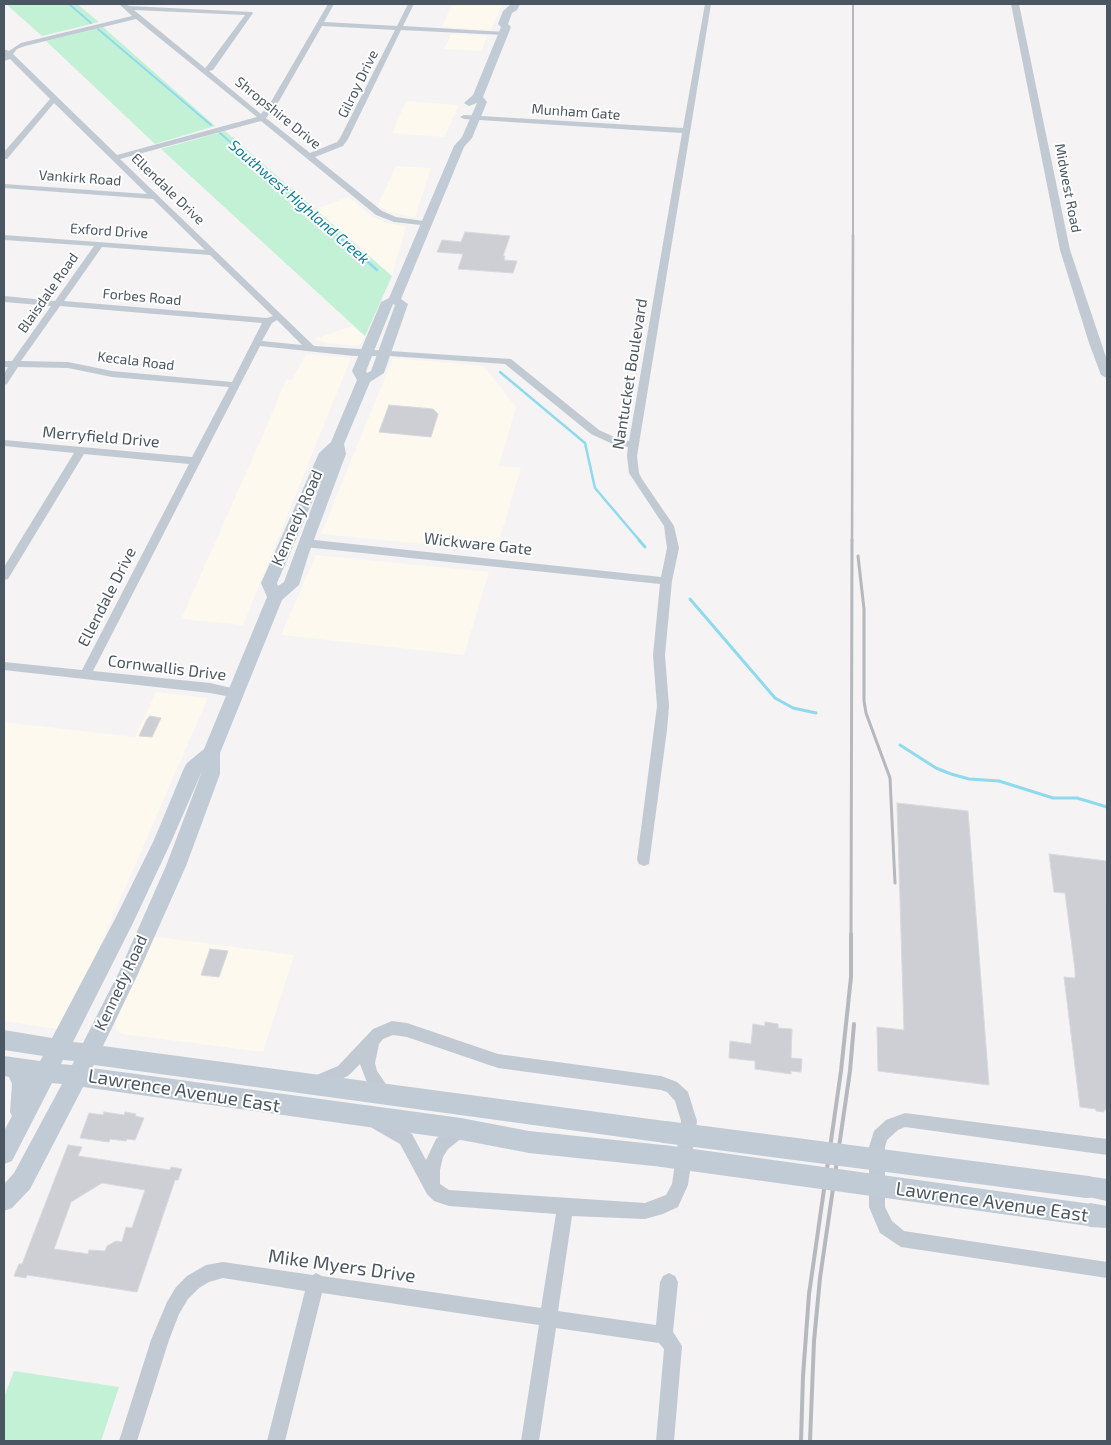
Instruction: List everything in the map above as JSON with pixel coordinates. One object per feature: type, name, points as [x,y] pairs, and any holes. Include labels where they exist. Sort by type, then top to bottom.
[{"type":"main road","name":"Kennedy Road","points":[[459,146],[456,137],[470,102],[478,96],[505,30],[514,24],[519,12],[515,6]]},
{"type":"main road","name":"Kennedy Road","points":[[394,300],[459,146],[466,138],[476,118],[482,102],[478,96]]},
{"type":"main road","name":"Kennedy Road","points":[[275,597],[269,583],[326,453],[337,444],[364,380],[377,373],[402,304],[394,300],[386,302],[359,371],[364,380]]},
{"type":"main road","name":"Kennedy Road","points":[[4,1200],[22,1181],[78,1075],[176,866],[211,774],[211,753],[275,597],[291,586],[304,544],[339,454],[337,444]]},
{"type":"main road","name":"Kennedy Road","points":[[4,1153],[163,840],[193,768],[211,753]]},
{"type":"main road","name":"Lawrence Avenue East","points":[[4,1040],[87,1054],[384,1093],[449,1104],[1097,1188]]},
{"type":"main road","name":"Lawrence Avenue East","points":[[9,1066],[364,1117],[461,1129],[529,1142],[663,1156],[1099,1216]]},
{"type":"main road","points":[[9,1066],[23,1084],[20,1121]]},
{"type":"street","points":[[116,158],[262,118],[275,101],[332,4]]},
{"type":"street","name":"Gilroy Drive","points":[[309,156],[340,144],[344,139],[411,4]]},
{"type":"street","name":"Nantucket Boulevard","points":[[644,860],[663,706],[660,688],[659,655],[666,581],[673,548],[669,526],[634,473],[632,456],[708,4]]},
{"type":"street","name":"Midwest Road","points":[[1015,4],[1064,250],[1107,374]]},
{"type":"street","points":[[127,5],[250,13],[210,68],[205,70]]},
{"type":"street","name":"Shropshire Drive","points":[[127,5],[136,17],[205,70],[383,216],[427,224]]},
{"type":"street","points":[[4,60],[7,53],[24,44],[136,17]]},
{"type":"street","points":[[320,24],[505,30]]},
{"type":"street","name":"Ellendale Drive","points":[[7,53],[312,349]]},
{"type":"street","points":[[4,157],[54,99]]},
{"type":"street","name":"Munham Gate","points":[[464,117],[686,131]]},
{"type":"street","name":"Vankirk Road","points":[[4,186],[154,197]]},
{"type":"street","name":"Exford Drive","points":[[4,237],[213,253]]},
{"type":"street","name":"Blaisdale Road","points":[[4,382],[9,364],[58,304],[100,244]]},
{"type":"street","name":"Forbes Road","points":[[4,299],[268,321],[278,317]]},
{"type":"street","name":"Ellendale Drive","points":[[85,675],[268,321]]},
{"type":"street","points":[[256,343],[366,353],[508,361],[595,432],[619,443],[634,445]]},
{"type":"street","name":"Kecala Road","points":[[9,364],[68,365],[112,374],[234,385]]},
{"type":"street","name":"Merryfield Drive","points":[[4,443],[196,460]]},
{"type":"street","points":[[4,576],[81,450]]},
{"type":"street","name":"Wickware Gate","points":[[286,542],[666,581]]},
{"type":"street","name":"Cornwallis Drive","points":[[4,666],[210,688],[236,693]]},
{"type":"street","points":[[312,1084],[343,1071],[378,1034],[392,1028],[407,1030],[498,1061],[661,1082],[676,1090],[682,1098],[689,1122],[680,1186],[672,1200],[663,1206],[644,1211],[448,1198],[440,1195],[432,1188],[432,1170],[436,1154],[442,1144],[461,1129]]},
{"type":"street","points":[[378,1034],[370,1048],[367,1063],[371,1075],[384,1093]]},
{"type":"street","name":"Lawrence Avenue East","points":[[364,1117],[389,1127],[406,1139],[432,1188]]},
{"type":"street","name":"Lawrence Avenue East","points":[[1107,1147],[905,1120],[892,1125],[880,1136],[876,1148],[876,1207],[886,1228],[901,1239],[1107,1270]]},
{"type":"street","points":[[530,1441],[565,1207]]},
{"type":"street","name":"Mike Myers Drive","points":[[128,1441],[160,1340],[173,1308],[193,1282],[206,1274],[222,1270],[316,1282],[664,1336]]},
{"type":"street","points":[[276,1441],[316,1282]]},
{"type":"street","points":[[665,1441],[673,1346],[664,1336],[669,1282]]},
{"type":"shaded area","points":[[452,4],[502,4],[491,30],[442,27]]},
{"type":"shaded area","points":[[451,34],[487,36],[482,51],[444,49]]},
{"type":"shaded area","points":[[406,101],[459,105],[444,137],[392,133]]},
{"type":"shaded area","points":[[396,166],[431,168],[415,217],[389,212],[378,205]]},
{"type":"shaded area","points":[[349,197],[371,216],[387,223],[406,226],[392,276],[315,209]]},
{"type":"shaded area","points":[[352,326],[365,336],[359,346],[326,343],[315,339]]},
{"type":"shaded area","points":[[306,354],[351,358],[243,625],[181,619],[286,379],[292,380]]},
{"type":"shaded area","points":[[393,358],[484,366],[516,407],[499,466],[521,468],[496,551],[321,534]]},
{"type":"shaded area","points":[[316,555],[489,572],[464,655],[281,635]]},
{"type":"shaded area","points":[[156,692],[208,698],[63,1030],[4,1021],[4,722],[135,737]]},
{"type":"shaded area","points":[[152,936],[294,955],[263,1052],[122,1034],[116,1030],[115,1024]]},
{"type":"green space","points":[[6,4],[77,4],[99,22],[42,36]]},
{"type":"green space","points":[[103,27],[215,126],[155,144],[46,41]]},
{"type":"green space","points":[[225,131],[392,276],[365,336],[161,149]]},
{"type":"green space","points":[[14,1371],[119,1387],[101,1441],[4,1441],[4,1397]]},
{"type":"building","points":[[465,232],[510,236],[503,256],[505,256],[504,260],[517,261],[513,273],[458,269],[463,254],[437,252],[442,240],[461,242]]},
{"type":"building","points":[[389,405],[433,409],[438,414],[431,437],[379,432]]},
{"type":"building","points":[[150,716],[161,718],[152,737],[139,736],[147,719]]},
{"type":"building","points":[[897,803],[968,811],[989,1085],[878,1071],[877,1027],[904,1030]]},
{"type":"building","points":[[1049,854],[1106,861],[1107,1110],[1104,1110],[1104,1112],[1080,1107],[1064,977],[1075,978],[1075,970],[1065,893],[1054,892]]},
{"type":"building","points":[[210,949],[228,951],[219,977],[201,975]]},
{"type":"building","points":[[765,1022],[778,1024],[778,1028],[792,1029],[791,1058],[802,1059],[801,1072],[791,1071],[791,1074],[755,1069],[755,1061],[729,1058],[730,1041],[751,1044],[753,1024],[765,1026]]},
{"type":"building","points":[[104,1112],[124,1115],[125,1112],[144,1118],[135,1140],[110,1139],[109,1142],[80,1138],[89,1113],[103,1115]]},
{"type":"building","points":[[68,1145],[82,1147],[78,1156],[170,1170],[171,1167],[182,1169],[178,1180],[175,1180],[137,1292],[27,1275],[26,1278],[14,1276],[19,1264],[22,1264]],"holes":[[[102,1183],[145,1190],[132,1228],[126,1227],[122,1242],[116,1241],[107,1246],[105,1251],[89,1250],[88,1254],[54,1249],[71,1202]]]},
{"type":"waterway","name":"Southwest Highland Creek","points":[[69,4],[91,23]]},
{"type":"waterway","name":"Southwest Highland Creek","points":[[98,29],[211,125]]},
{"type":"waterway","name":"Southwest Highland Creek","points":[[220,133],[338,236]]},
{"type":"waterway","name":"Southwest Highland Creek","points":[[337,235],[377,270]]},
{"type":"waterway","name":"Southwest Highland Creek","points":[[500,372],[585,443],[595,488],[640,541]]},
{"type":"waterway","name":"Southwest Highland Creek","points":[[639,540],[645,547]]},
{"type":"waterway","name":"Southwest Highland Creek","points":[[690,599],[775,698],[793,708],[816,713]]},
{"type":"waterway","name":"Southwest Highland Creek","points":[[900,745],[936,768],[951,774],[969,779],[999,781],[1053,798],[1077,798],[1107,807]]},
{"type":"railway","points":[[853,4],[853,235]]},
{"type":"railway","points":[[852,541],[853,235]]},
{"type":"railway","points":[[851,936],[852,540]]},
{"type":"railway","points":[[858,556],[864,609],[864,701],[866,713],[890,778],[895,883]]},
{"type":"railway","points":[[801,1441],[803,1376],[809,1294],[841,1071],[851,977],[851,936]]},
{"type":"railway","points":[[810,1441],[814,1341],[820,1278],[850,1071],[854,1024]]}]
